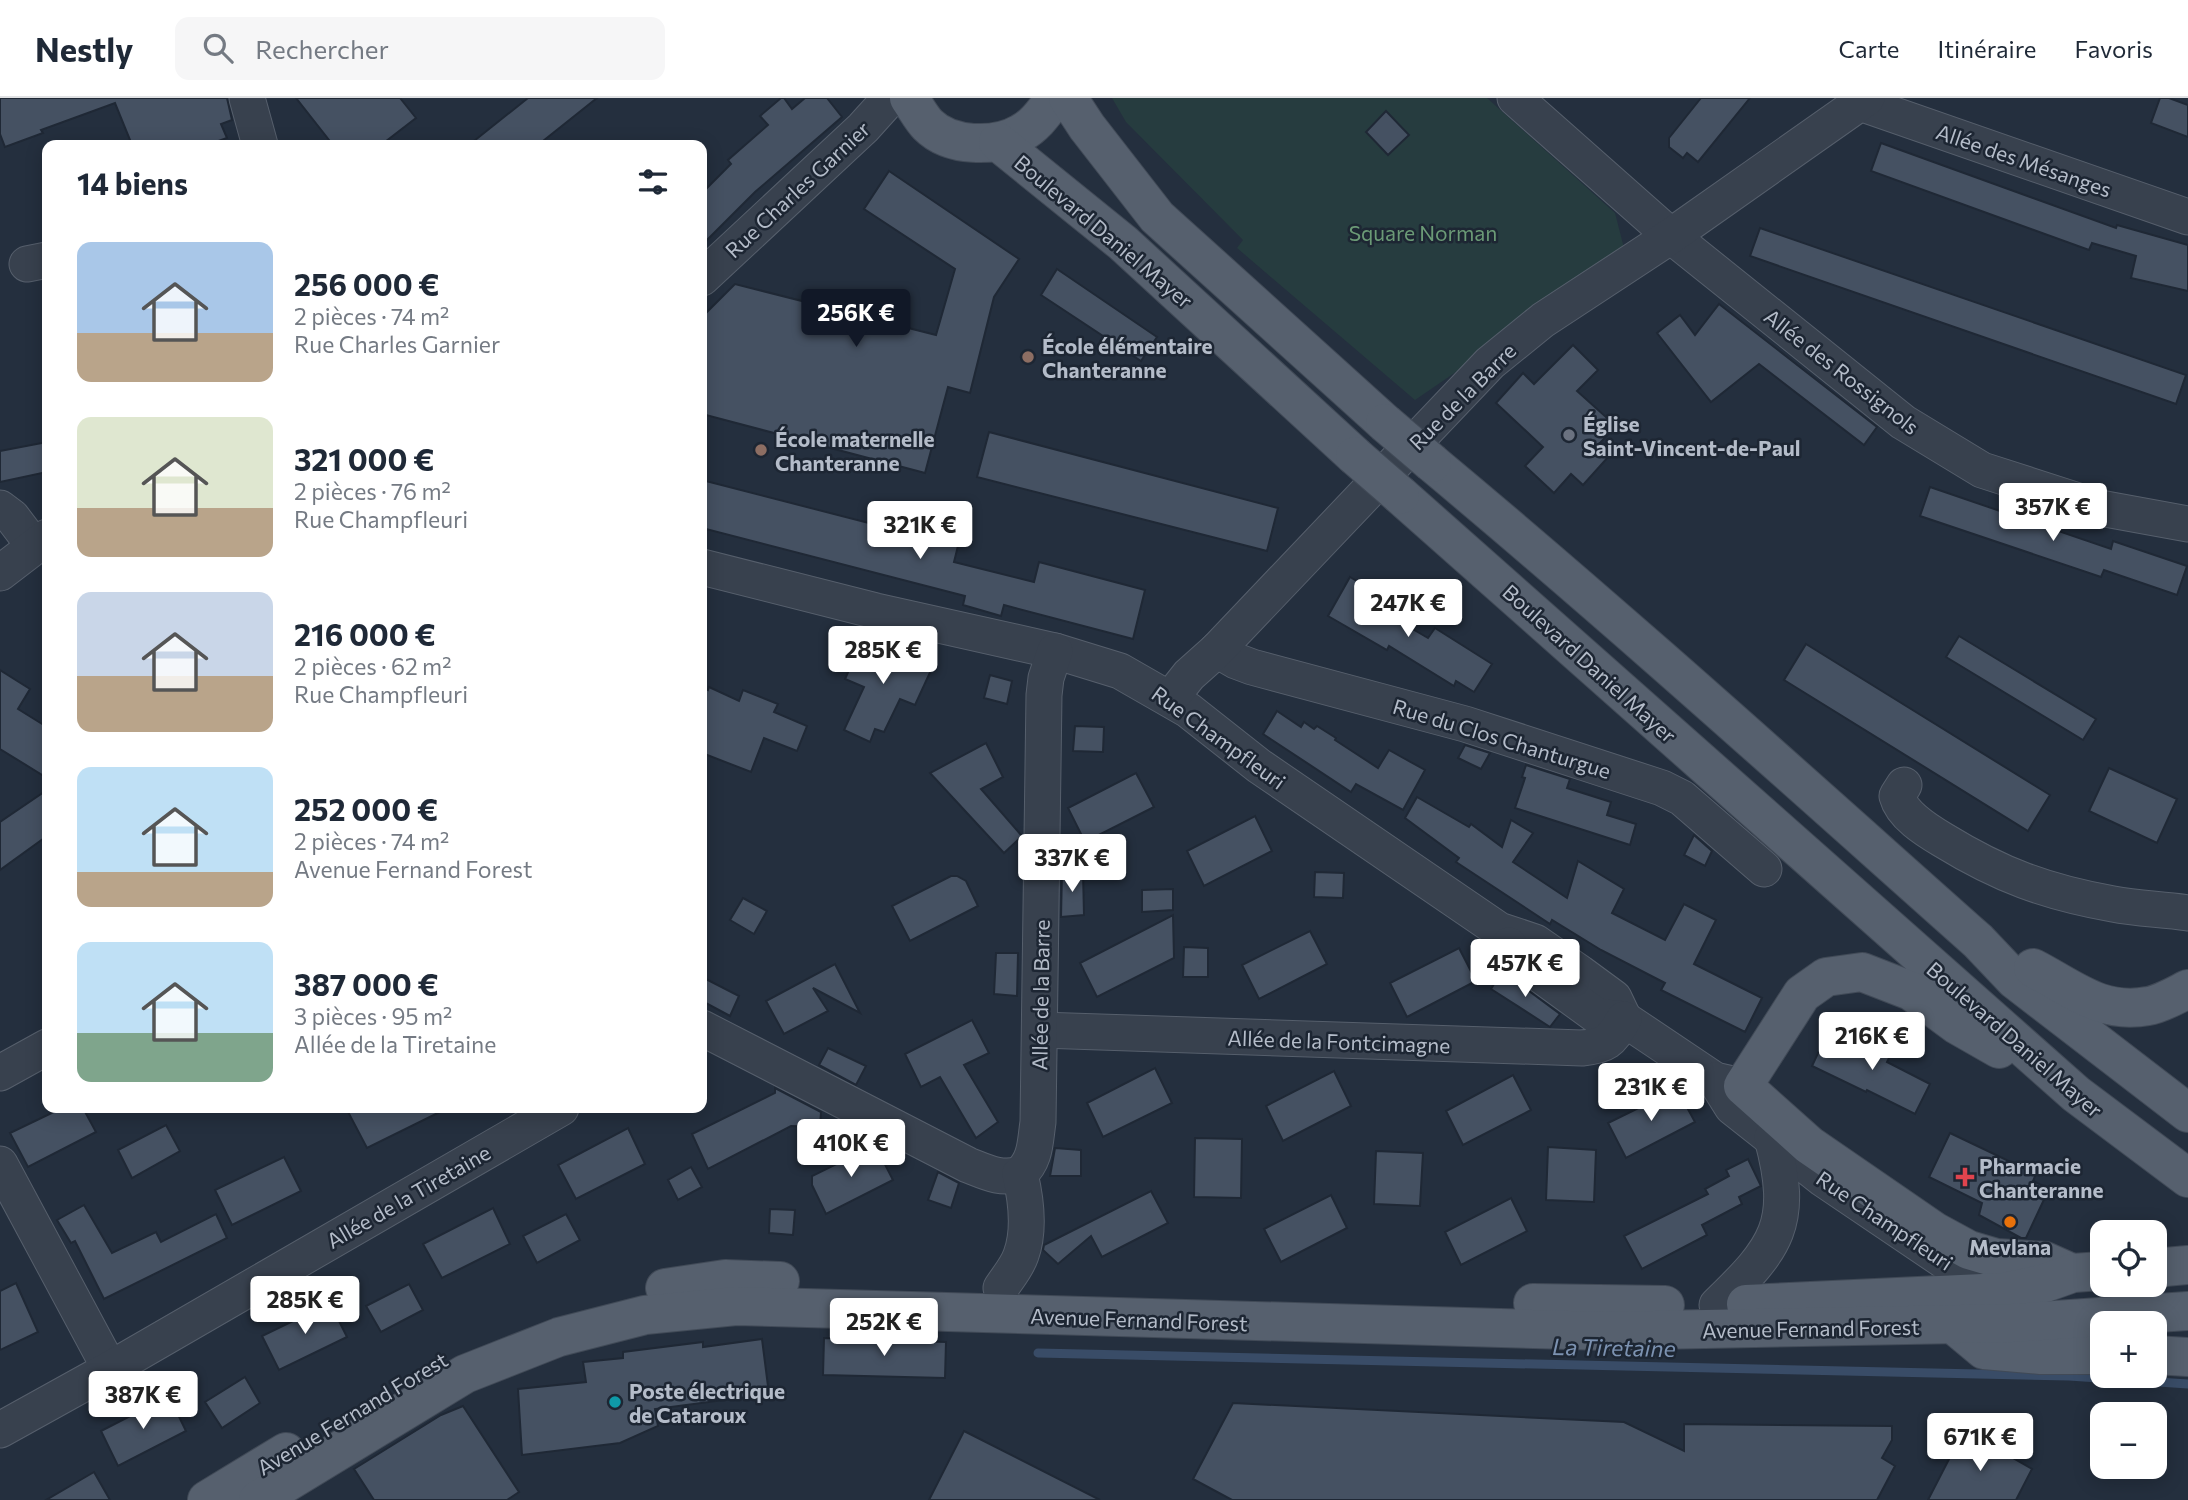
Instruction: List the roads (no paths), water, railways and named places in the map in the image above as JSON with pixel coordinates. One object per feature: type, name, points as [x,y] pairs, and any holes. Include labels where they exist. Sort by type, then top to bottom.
[{"type":"main road","points":[[909,98],[928,126],[948,137],[973,143],[998,142],[1021,133],[1041,118],[1055,98]]},
{"type":"main road","name":"Boulevard Daniel Mayer","points":[[1068,98],[1087,127],[1157,217],[1385,423],[1555,566],[1978,941],[2015,980],[2188,1113]]},
{"type":"main road","name":"Boulevard Daniel Mayer","points":[[998,142],[1123,243],[1355,456],[2076,1094],[2188,1178]]},
{"type":"main road","points":[[1978,941],[2089,1000],[2118,1009],[2150,1006],[2188,989]]},
{"type":"main road","points":[[2076,1094],[1957,1025],[1910,991],[1862,972],[1826,977],[1802,994],[1728,1083],[1776,1128],[1808,1144],[1926,1226],[1969,1250],[1996,1258],[2045,1261],[2088,1272]]},
{"type":"main road","points":[[2167,1267],[2188,1265]]},
{"type":"main road","name":"Avenue Fernand Forest","points":[[207,1500],[453,1353],[558,1312],[638,1292],[725,1279],[1434,1301],[1717,1305],[2004,1292],[2088,1272]]},
{"type":"main road","name":"Avenue Fernand Forest","points":[[258,1500],[465,1374],[559,1338],[620,1321],[645,1315],[723,1307],[1605,1331],[1954,1325],[2188,1311]]},
{"type":"main road","points":[[1954,1325],[1984,1350],[2041,1355],[2090,1355]]},
{"type":"main road","points":[[2167,1356],[2188,1357]]},
{"type":"street","points":[[247,98],[259,140]]},
{"type":"street","name":"Rue Charles Garnier","points":[[707,273],[863,128],[890,98]]},
{"type":"street","name":"Allée des Rossignols","points":[[1515,98],[1671,236],[1903,422],[1982,470],[2100,508],[2188,524]]},
{"type":"street","name":"Rue de la Barre","points":[[1170,699],[1189,675],[1217,650],[1490,363],[1544,320],[1671,236],[1863,101]]},
{"type":"street","name":"Allée des Mésanges","points":[[1863,101],[2188,217]]},
{"type":"street","points":[[0,508],[41,542],[0,573]]},
{"type":"street","name":"Rue Champfleuri","points":[[707,568],[876,611],[1055,650],[1120,671],[1170,699],[1259,766],[1499,930],[1535,942],[1569,965],[1614,998],[1624,1019],[1728,1083]]},
{"type":"street","name":"Allée de la Barre","points":[[1020,1174],[1029,1166],[1038,1122],[1044,695],[1055,650]]},
{"type":"street","name":"Rue du Clos Chanturgue","points":[[1217,650],[1252,667],[1465,724],[1662,788],[1682,798],[1764,869]]},
{"type":"street","points":[[1904,785],[1897,796],[1899,806],[1930,832],[1982,864],[2039,888],[2185,920]]},
{"type":"street","name":"Allée de la Fontcimagne","points":[[1040,1030],[1582,1048],[1602,1046],[1608,1042],[1624,1019]]},
{"type":"street","points":[[707,1031],[968,1164],[997,1176],[1010,1177],[1020,1174],[1025,1197],[1026,1224],[1022,1253],[1001,1287]]},
{"type":"street","points":[[0,1073],[42,1050]]},
{"type":"street","name":"Allée de la Tiretaine","points":[[0,1430],[552,1113]]},
{"type":"street","name":"Rue Champfleuri","points":[[1776,1128],[1823,1179],[1933,1254],[1965,1275],[2066,1320]]},
{"type":"street","name":"Rue Champfleuri","points":[[1717,1305],[1754,1269],[1767,1251],[1781,1213],[1783,1192],[1776,1128]]},
{"type":"street","points":[[0,1164],[110,1369]]},
{"type":"waterway","name":"La Tiretaine","points":[[1038,1353],[2069,1376],[2188,1384]]},
{"type":"place","name":"École élémentaire Chanteranne","points":[[1028,357]]},
{"type":"place","name":"Église Saint-Vincent-de-Paul","points":[[1569,435]]},
{"type":"place","name":"École maternelle Chanteranne","points":[[761,450]]},
{"type":"place","name":"Pharmacie Chanteranne","points":[[1965,1177]]},
{"type":"place","name":"Mevlana","points":[[2010,1222]]},
{"type":"place","name":"Poste électrique de Cataroux","points":[[615,1402]]},
{"type":"park label","name":"Square Norman","points":[[1423,232]]}]
